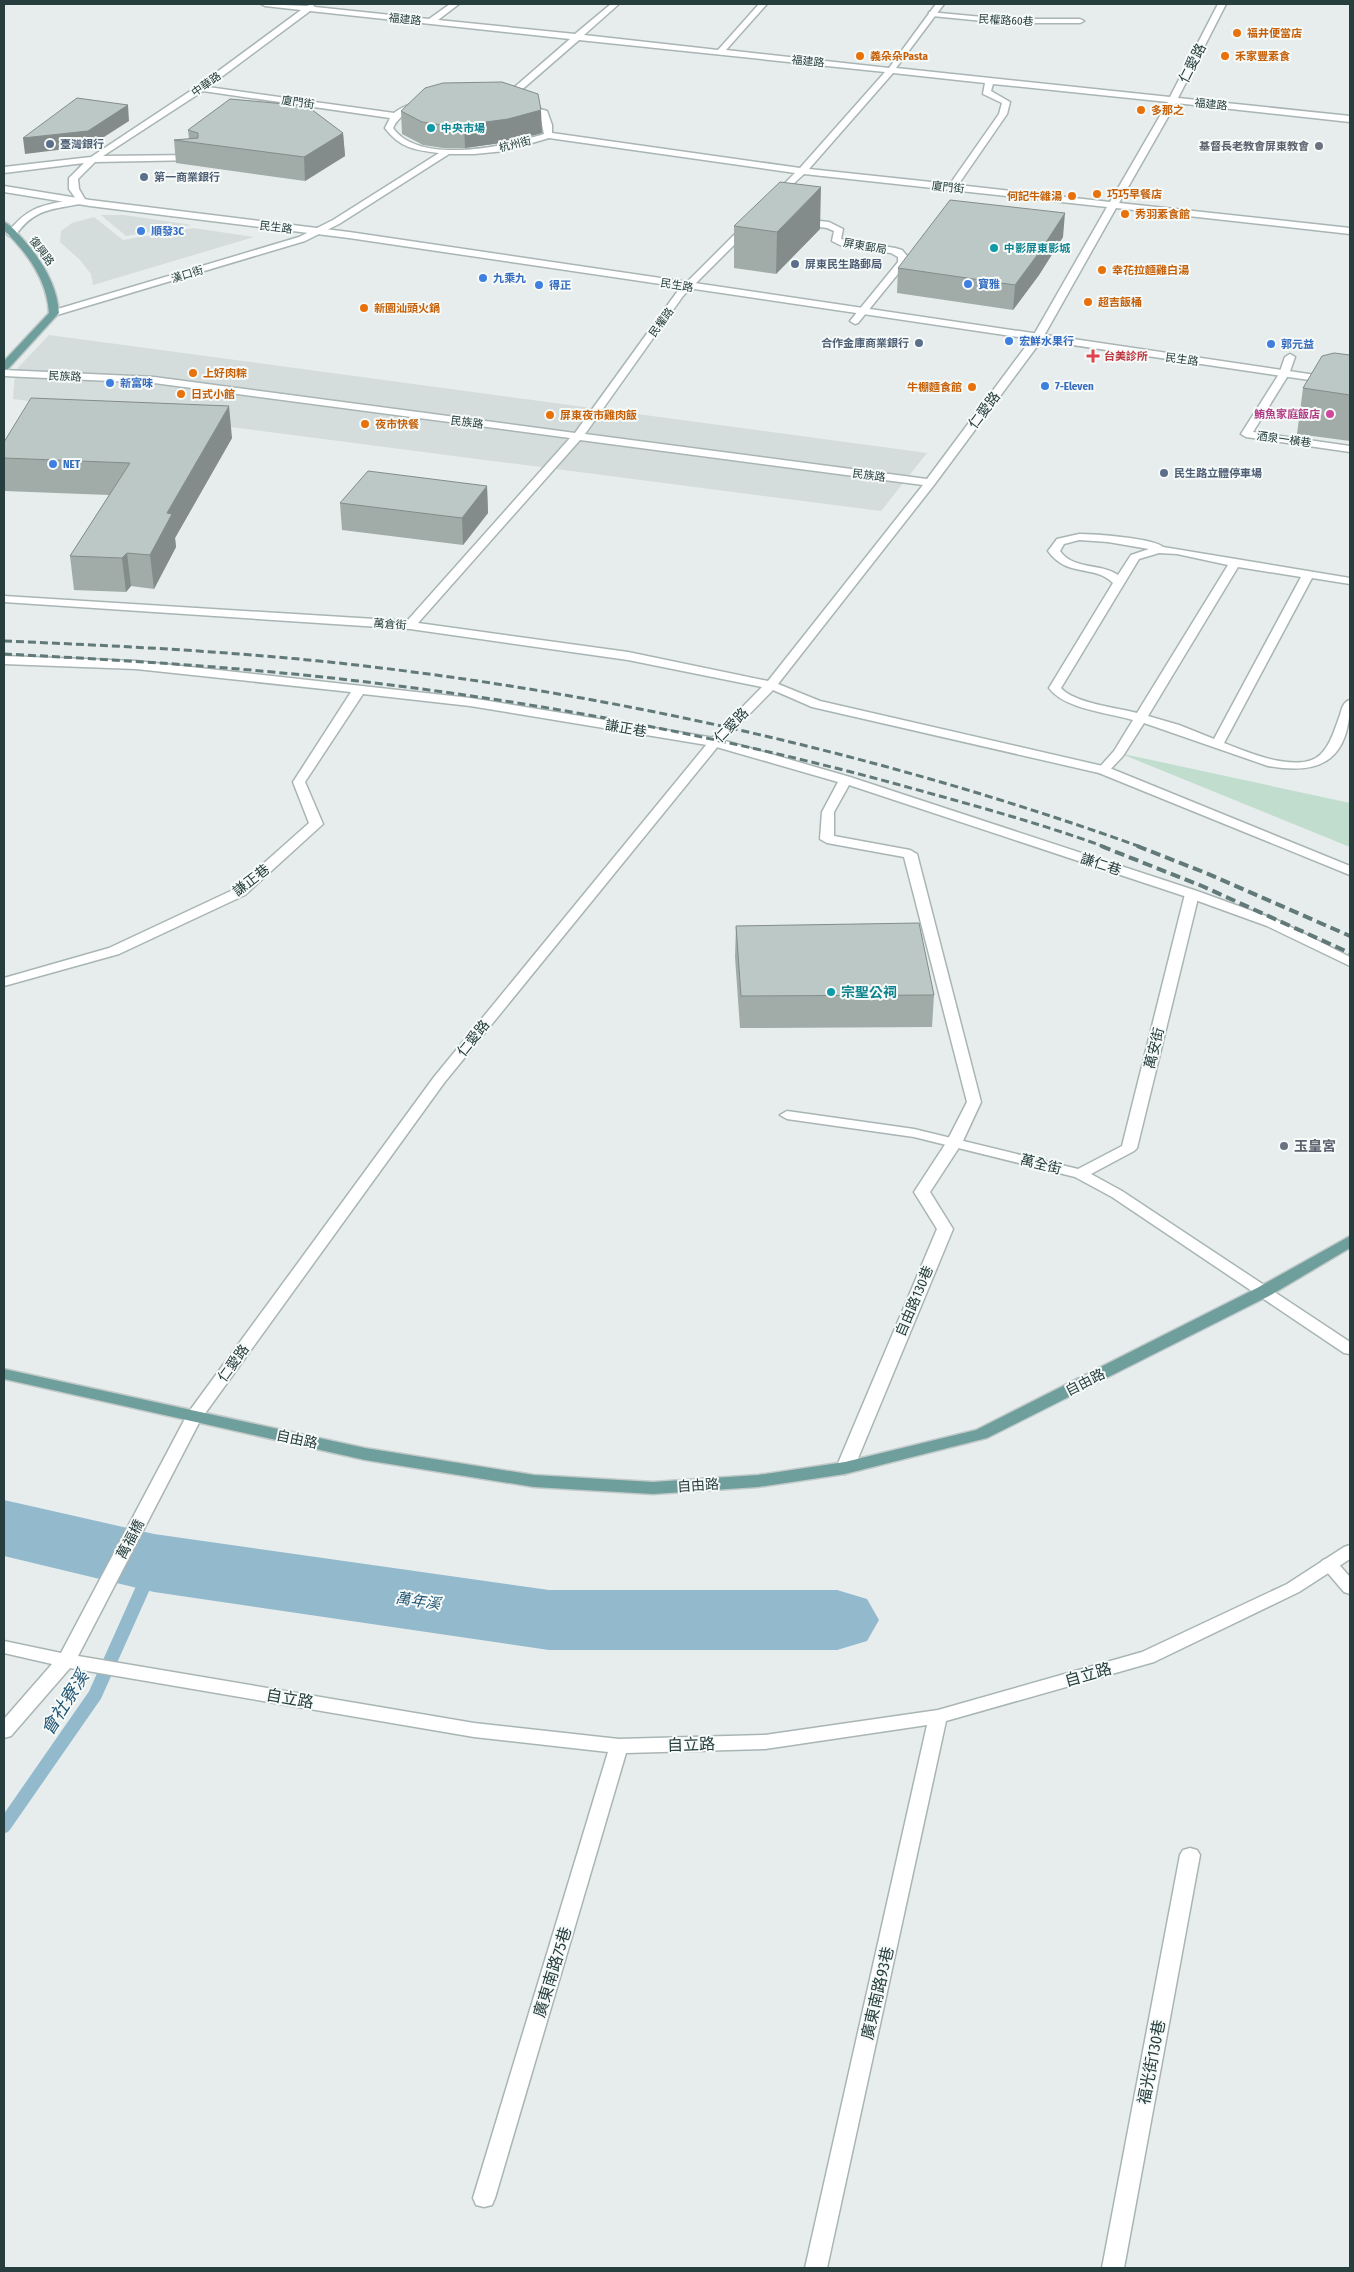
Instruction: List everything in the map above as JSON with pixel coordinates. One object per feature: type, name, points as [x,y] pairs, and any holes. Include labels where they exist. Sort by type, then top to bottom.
[{"type":"main road","name":"復興路","points":[[4,225],[44,272],[54,301],[54,314]]},
{"type":"main road","points":[[4,367],[54,314]]},
{"type":"main road","name":"自由路","points":[[4,1374],[364,1454],[534,1480],[653,1488],[758,1481],[845,1468],[981,1434],[1263,1292],[1350,1241]]},
{"type":"street","name":"福建路","points":[[266,4],[312,6],[431,21],[1350,119]]},
{"type":"street","points":[[431,21],[455,4]]},
{"type":"street","points":[[504,101],[615,4]]},
{"type":"street","points":[[720,52],[763,4]]},
{"type":"street","points":[[770,203],[802,172],[891,70],[940,4]]},
{"type":"street","name":"仁愛路","points":[[194,1417],[439,1080],[715,742],[771,685],[930,483],[1037,339],[1173,100],[1222,4]]},
{"type":"street","name":"中華路","points":[[81,201],[74,190],[73,178],[93,159],[201,88],[312,6]]},
{"type":"street","name":"民權路60巷","points":[[932,14],[1004,21],[1080,21]]},
{"type":"street","points":[[952,188],[1003,114],[1006,102],[986,92],[990,81]]},
{"type":"street","name":"廈門街","points":[[201,88],[395,116]]},
{"type":"street","name":"杭州街","points":[[473,99],[504,101],[544,113],[548,135],[519,145],[485,151],[447,152],[417,147],[396,138],[389,128],[395,116],[414,107],[441,101],[473,99]]},
{"type":"street","name":"廈門街","points":[[548,135],[802,172],[1350,231]]},
{"type":"street","points":[[319,232],[447,152]]},
{"type":"street","name":"中華路","points":[[4,170],[93,159],[195,158]]},
{"type":"street","name":"民生路","points":[[4,189],[319,232],[1037,339],[1350,383]]},
{"type":"street","points":[[12,234],[21,221],[33,214],[55,206],[81,201]]},
{"type":"street","name":"民權路","points":[[410,625],[578,436],[688,287],[754,219]]},
{"type":"street","name":"屏東郵局","points":[[793,220],[829,225],[838,229],[837,241],[892,250],[899,252],[903,257],[903,262],[855,321]]},
{"type":"street","name":"漢口街","points":[[54,314],[302,239],[319,232]]},
{"type":"street","name":"酒泉一橫巷","points":[[1290,357],[1284,374],[1246,434],[1350,449]]},
{"type":"street","name":"民族路","points":[[4,372],[154,380],[930,483]]},
{"type":"street","points":[[1119,584],[1111,575],[1066,563],[1057,558],[1054,551],[1060,541],[1071,538],[1090,537],[1350,581]]},
{"type":"street","points":[[1177,551],[1158,550],[1136,557],[1054,688],[1072,700],[1175,728],[1258,760],[1282,765],[1302,765],[1319,762],[1329,753],[1350,704]]},
{"type":"street","points":[[1103,770],[1119,753],[1235,563]]},
{"type":"street","points":[[1217,745],[1308,574]]},
{"type":"street","name":"萬倉街","points":[[4,599],[410,625],[590,649],[771,685],[816,704],[1103,770],[1350,871]]},
{"type":"street","name":"謙正巷","points":[[4,660],[136,665],[470,702],[715,742]]},
{"type":"street","name":"謙正巷","points":[[4,982],[114,951],[240,892],[316,824],[299,782],[359,690]]},
{"type":"street","name":"謙仁巷","points":[[715,742],[845,780],[1192,894],[1272,922],[1350,962]]},
{"type":"street","points":[[845,780],[828,812],[827,839],[910,854],[974,1102],[954,1143]]},
{"type":"street","name":"萬安街","points":[[1080,1174],[1130,1148],[1192,894]]},
{"type":"street","name":"萬全街","points":[[787,1115],[914,1133],[1080,1174],[1117,1194],[1350,1349]]},
{"type":"street","name":"自由路130巷","points":[[845,1468],[945,1229],[922,1192],[954,1143]]},
{"type":"street","name":"萬福橋","points":[[4,1731],[66,1661],[194,1417]]},
{"type":"street","name":"自立路","points":[[4,1647],[66,1661],[474,1730],[619,1746],[766,1742],[938,1717],[1148,1657],[1293,1588],[1350,1551]]},
{"type":"street","points":[[1329,1564],[1350,1588]]},
{"type":"street","name":"廣東南路93巷","points":[[816,2268],[938,1717]]},
{"type":"street","name":"廣東南路75巷","points":[[484,2198],[619,1746]]},
{"type":"street","name":"福光街130巷","points":[[1113,2268],[1190,1855]]},
{"type":"shaded area","points":[[101,215],[124,215],[192,225],[126,236]]},
{"type":"shaded area","points":[[94,217],[123,240],[193,228],[254,237],[93,285],[91,274],[80,260],[60,242],[61,231],[72,223]]},
{"type":"shaded area","points":[[49,335],[927,453],[881,511],[13,399],[15,371]]},
{"type":"green space","points":[[1119,753],[1350,803],[1350,847]]},
{"type":"building","points":[[502,82],[538,94],[541,110],[508,119],[464,125],[442,125],[422,122],[401,111],[425,88],[443,83]]},
{"type":"building","points":[[77,98],[128,105],[88,131],[23,138]]},
{"type":"building","points":[[230,99],[307,106],[343,133],[304,157],[174,140],[198,138],[198,133],[188,130]]},
{"type":"building","points":[[780,182],[821,187],[777,232],[734,226]]},
{"type":"building","points":[[950,200],[1065,213],[1015,285],[898,268]]},
{"type":"building","points":[[1334,353],[1350,355],[1350,395],[1303,388],[1322,356]]},
{"type":"building","points":[[31,398],[229,406],[167,513],[172,514],[150,555],[127,553],[122,558],[70,556],[130,463],[4,458],[4,442]]},
{"type":"building","points":[[368,471],[487,486],[462,518],[340,503]]},
{"type":"building","points":[[919,923],[934,995],[741,996],[736,926]]},
{"type":"waterway","name":"萬年溪","points":[[4,1528],[154,1563],[549,1620],[837,1620]]},
{"type":"waterway","name":"會社寮溪","points":[[4,1826],[95,1695],[154,1563]]},
{"type":"railway","points":[[4,641],[184,650],[320,661],[464,679],[563,695],[661,713],[855,758],[951,785],[1141,847]]},
{"type":"railway","points":[[4,654],[181,664],[314,676],[425,689],[559,710],[692,735],[824,765],[997,812],[1105,847]]},
{"type":"railway","points":[[1101,846],[1202,886],[1350,953]]},
{"type":"railway","points":[[1137,846],[1206,873],[1350,936]]},
{"type":"place","name":"福井便當店","points":[[1237,33]]},
{"type":"place","name":"義朵朵Pasta","points":[[860,56]]},
{"type":"place","name":"禾家豐素食","points":[[1225,56]]},
{"type":"place","name":"多那之","points":[[1141,110]]},
{"type":"place","name":"中央市場","points":[[431,128]]},
{"type":"place","name":"臺灣銀行","points":[[50,144]]},
{"type":"place","name":"基督長老教會屏東教會","points":[[1319,146]]},
{"type":"place","name":"第一商業銀行","points":[[144,177]]},
{"type":"place","name":"巧巧早餐店","points":[[1097,194]]},
{"type":"place","name":"何記牛雜湯","points":[[1072,196]]},
{"type":"place","name":"秀羽素食館","points":[[1125,214]]},
{"type":"place","name":"順發3C","points":[[141,231]]},
{"type":"place","name":"中影屏東影城","points":[[994,248]]},
{"type":"place","name":"屏東民生路郵局","points":[[795,264]]},
{"type":"place","name":"幸花拉麵雞白湯","points":[[1102,270]]},
{"type":"place","name":"九乘九","points":[[483,278]]},
{"type":"place","name":"寶雅","points":[[968,284]]},
{"type":"place","name":"得正","points":[[539,285]]},
{"type":"place","name":"超吉飯桶","points":[[1088,302]]},
{"type":"place","name":"新園汕頭火鍋","points":[[364,308]]},
{"type":"place","name":"宏鮮水果行","points":[[1009,341]]},
{"type":"place","name":"合作金庫商業銀行","points":[[919,343]]},
{"type":"place","name":"郭元益","points":[[1271,344]]},
{"type":"place","name":"台美診所","points":[[1093,356]]},
{"type":"place","name":"上好肉粽","points":[[193,373]]},
{"type":"place","name":"新富味","points":[[110,383]]},
{"type":"place","name":"7-Eleven","points":[[1045,386]]},
{"type":"place","name":"牛棚麵食館","points":[[972,387]]},
{"type":"place","name":"日式小館","points":[[181,394]]},
{"type":"place","name":"鮪魚家庭飯店","points":[[1330,414]]},
{"type":"place","name":"屏東夜市雞肉飯","points":[[550,415]]},
{"type":"place","name":"夜市快餐","points":[[365,424]]},
{"type":"place","name":"NET","points":[[53,464]]},
{"type":"place","name":"民生路立體停車場","points":[[1164,473]]},
{"type":"place","name":"宗聖公祠","points":[[831,992]]},
{"type":"place","name":"玉皇宮","points":[[1284,1146]]}]
